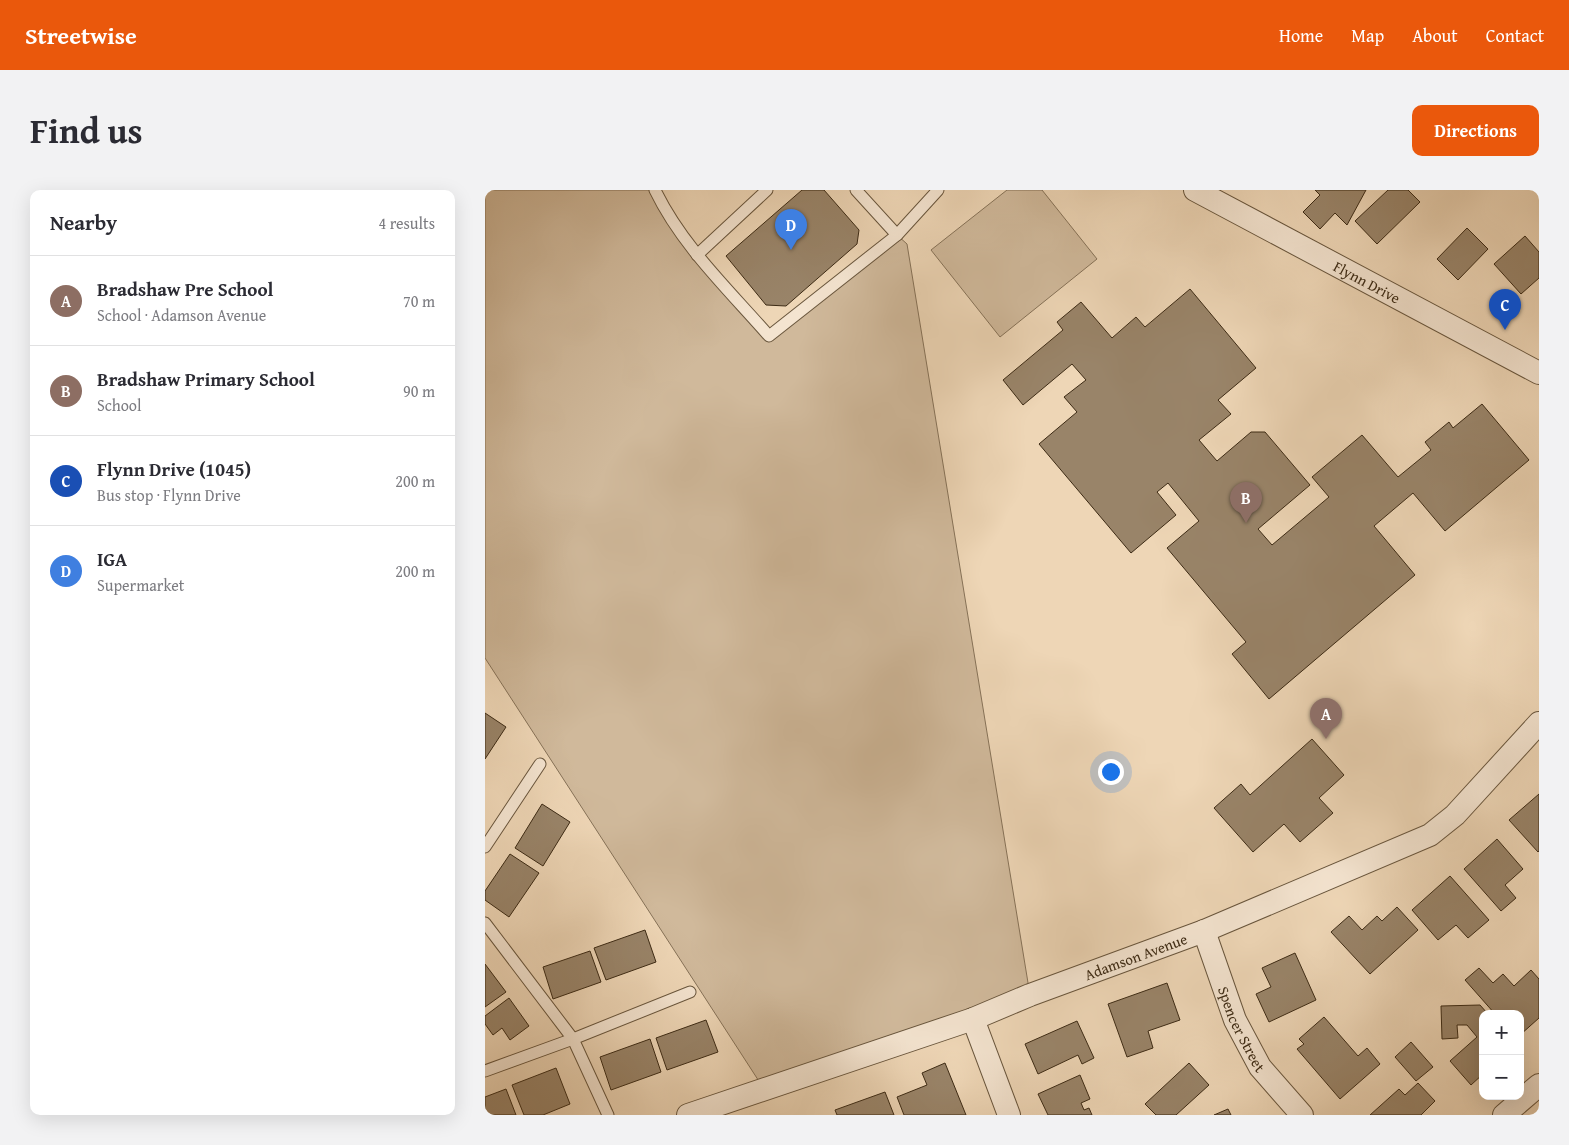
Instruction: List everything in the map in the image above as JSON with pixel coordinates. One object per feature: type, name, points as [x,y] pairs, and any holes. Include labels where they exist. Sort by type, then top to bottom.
[{"type":"street","name":"Flynn Drive","points":[[1195,190],[1539,374]]},
{"type":"street","name":"Adamson Avenue","points":[[688,1115],[973,1019],[1204,930],[1430,835],[1455,815],[1539,723]]},
{"type":"street","name":"Spencer Street","points":[[1204,930],[1235,1020],[1260,1067],[1302,1115]]},
{"type":"street","points":[[973,1019],[1009,1115]]},
{"type":"street","points":[[1504,1115],[1539,1085]]},
{"type":"lane","points":[[655,190],[665,211],[697,255],[769,336],[897,234],[938,190]]},
{"type":"lane","points":[[697,255],[767,190]]},
{"type":"lane","points":[[856,190],[897,234]]},
{"type":"lane","points":[[485,847],[540,764]]},
{"type":"lane","points":[[485,923],[573,1039],[609,1115]]},
{"type":"lane","points":[[485,1071],[573,1039],[690,992]]},
{"type":"shaded area","points":[[485,190],[655,190],[665,211],[769,336],[897,235],[907,244],[1030,995],[764,1089],[485,658]]},
{"type":"shaded area","points":[[1007,190],[1042,190],[1097,259],[1000,337],[931,250]]},
{"type":"building","points":[[802,190],[824,190],[859,230],[857,244],[786,306],[766,305],[726,256]]},
{"type":"building","points":[[1315,190],[1366,190],[1347,225],[1335,213],[1320,229],[1303,212],[1320,195]]},
{"type":"building","points":[[1388,190],[1408,190],[1420,202],[1377,244],[1355,221]]},
{"type":"building","points":[[1467,228],[1488,249],[1458,280],[1437,259]]},
{"type":"building","points":[[1525,236],[1539,252],[1539,278],[1521,294],[1494,264]]},
{"type":"building","points":[[1190,289],[1256,368],[1218,400],[1231,414],[1199,440],[1217,461],[1251,432],[1265,432],[1310,485],[1258,529],[1272,545],[1329,497],[1312,477],[1362,435],[1398,477],[1431,450],[1425,442],[1449,422],[1453,428],[1482,404],[1529,460],[1445,531],[1413,493],[1374,526],[1415,575],[1269,699],[1232,654],[1246,642],[1167,548],[1199,521],[1168,483],[1157,492],[1176,515],[1131,553],[1039,444],[1077,412],[1064,397],[1086,380],[1072,364],[1023,405],[1003,380],[1063,330],[1057,322],[1081,302],[1112,338],[1136,317],[1145,327]]},
{"type":"building","points":[[485,713],[506,727],[485,759]]},
{"type":"building","points":[[1312,739],[1344,775],[1319,798],[1333,813],[1300,842],[1284,824],[1253,852],[1214,808],[1241,784],[1250,795]]},
{"type":"building","points":[[1539,794],[1539,851],[1538,852],[1509,820]]},
{"type":"building","points":[[542,804],[570,822],[543,866],[515,848]]},
{"type":"building","points":[[1497,839],[1523,869],[1505,885],[1516,898],[1501,911],[1464,869]]},
{"type":"building","points":[[510,854],[539,873],[509,917],[485,900],[485,891]]},
{"type":"building","points":[[1450,876],[1489,920],[1468,938],[1456,925],[1438,940],[1412,910]]},
{"type":"building","points":[[1397,907],[1418,930],[1370,974],[1331,932],[1349,916],[1362,930],[1377,916],[1382,921]]},
{"type":"building","points":[[645,930],[656,962],[606,980],[594,948]]},
{"type":"building","points":[[590,951],[601,982],[553,999],[543,967]]},
{"type":"building","points":[[1295,953],[1316,1000],[1269,1022],[1256,994],[1271,987],[1262,968]]},
{"type":"building","points":[[485,964],[506,992],[485,1007]]},
{"type":"building","points":[[1479,968],[1493,983],[1503,974],[1514,986],[1531,970],[1539,979],[1539,1018],[1524,1031],[1524,1010],[1491,1010],[1465,980]]},
{"type":"building","points":[[1167,983],[1180,1020],[1148,1031],[1153,1048],[1127,1057],[1108,1004]]},
{"type":"building","points":[[509,998],[529,1026],[510,1040],[502,1028],[493,1035],[485,1024],[485,1016]]},
{"type":"building","points":[[1480,1005],[1484,1010],[1479,1010],[1479,1078],[1471,1085],[1450,1061],[1477,1037],[1467,1025],[1457,1025],[1458,1038],[1442,1039],[1441,1006]]},
{"type":"building","points":[[1324,1017],[1358,1056],[1367,1048],[1380,1064],[1340,1099],[1297,1049],[1304,1044],[1299,1039]]},
{"type":"building","points":[[706,1020],[718,1052],[667,1070],[656,1038]]},
{"type":"building","points":[[1077,1021],[1094,1058],[1082,1064],[1078,1055],[1038,1074],[1025,1044]]},
{"type":"building","points":[[650,1039],[661,1072],[611,1090],[600,1057]]},
{"type":"building","points":[[1411,1042],[1433,1067],[1416,1081],[1395,1057]]},
{"type":"building","points":[[945,1063],[966,1115],[904,1115],[897,1097],[927,1085],[922,1073]]},
{"type":"building","points":[[1189,1063],[1209,1085],[1176,1115],[1156,1115],[1145,1104]]},
{"type":"building","points":[[556,1068],[570,1104],[543,1115],[524,1115],[512,1085]]},
{"type":"building","points":[[1080,1075],[1090,1099],[1081,1103],[1084,1110],[1089,1108],[1092,1115],[1048,1115],[1038,1094]]},
{"type":"building","points":[[1418,1083],[1435,1101],[1421,1115],[1370,1115],[1399,1089],[1405,1095]]},
{"type":"building","points":[[506,1089],[516,1115],[485,1115],[485,1097]]},
{"type":"building","points":[[885,1092],[894,1115],[837,1115],[835,1110]]},
{"type":"building","points":[[1228,1109],[1231,1115],[1214,1115]]},
{"type":"place","name":"IGA","points":[[791,250]]},
{"type":"place","name":"Flynn Drive (1045)","points":[[1505,330]]},
{"type":"place","name":"Bradshaw Primary School","points":[[1246,523]]},
{"type":"place","name":"Bradshaw Pre School","points":[[1326,739]]}]
